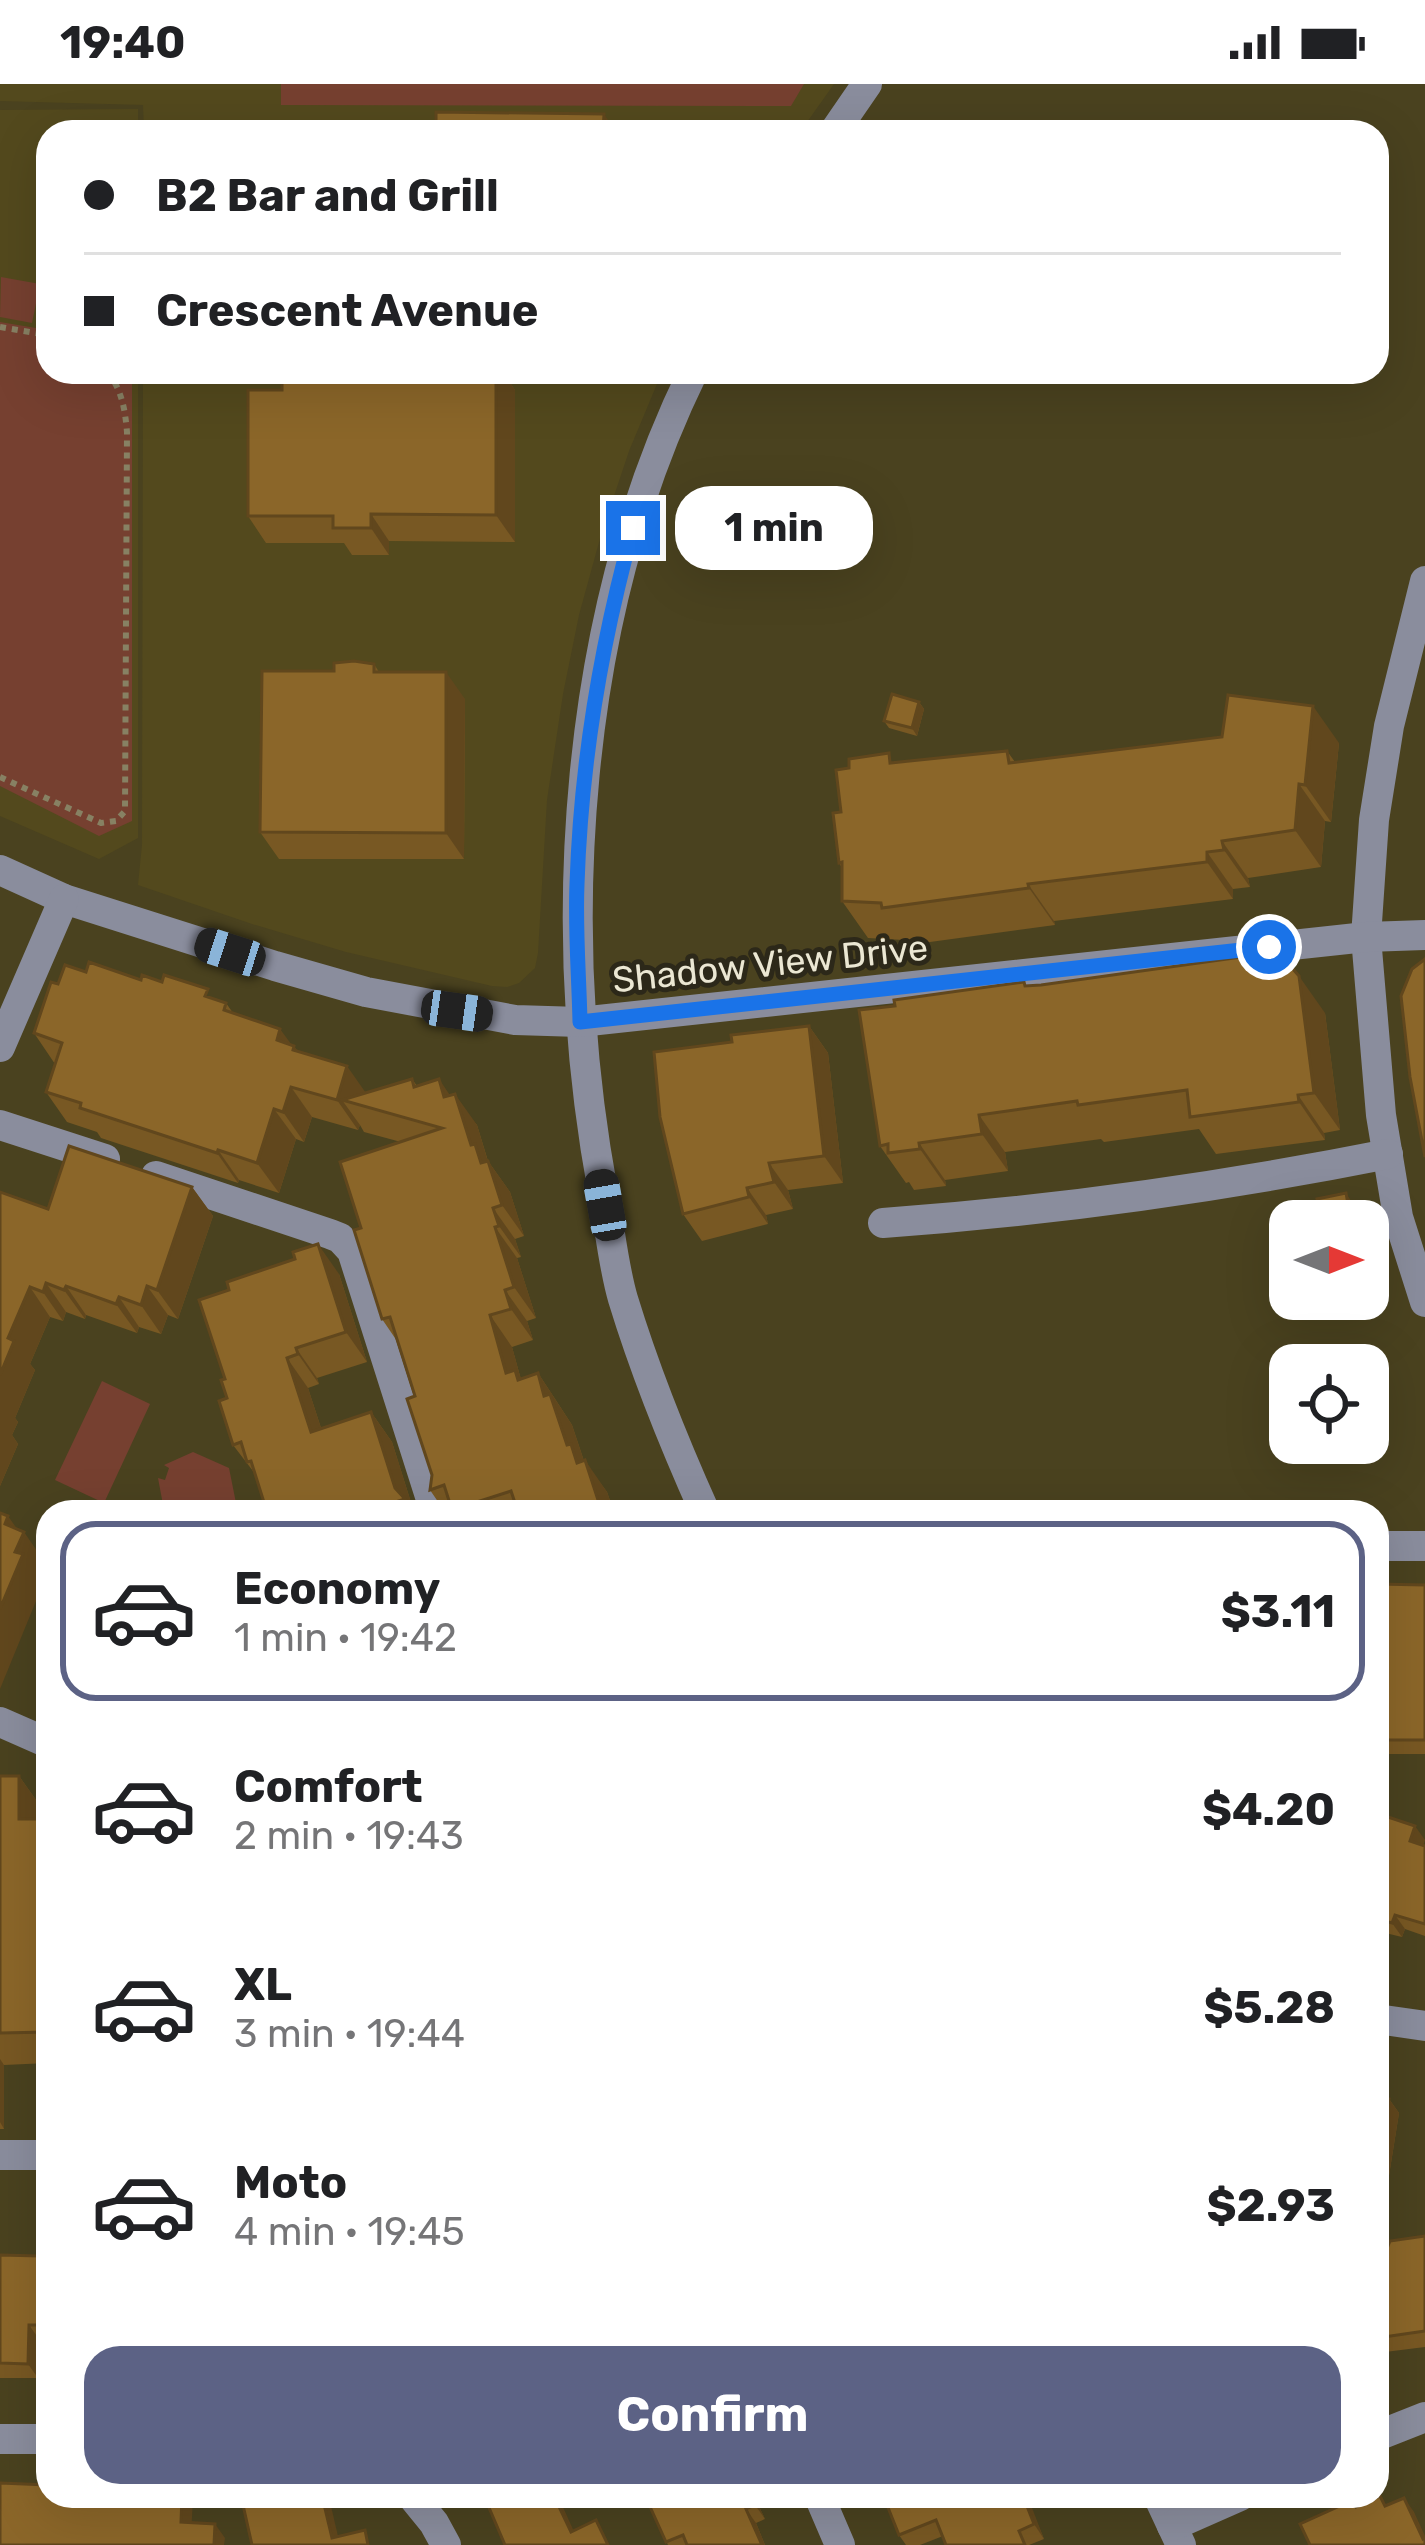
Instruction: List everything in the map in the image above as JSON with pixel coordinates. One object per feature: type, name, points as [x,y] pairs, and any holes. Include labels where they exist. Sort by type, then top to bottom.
[{"type":"street","points":[[843,120],[867,84]]},
{"type":"street","points":[[688,384],[645,490],[615,592],[589,749],[577,884],[580,1022],[597,1159],[622,1297],[700,1500]]},
{"type":"street","points":[[1425,581],[1389,726],[1374,820],[1366,937],[1371,1024],[1398,1217],[1425,1302]]},
{"type":"street","name":"Shadow View Drive","points":[[0,870],[64,899],[366,992],[515,1020],[580,1022],[1366,937],[1425,935]]},
{"type":"street","points":[[0,1047],[64,899]]},
{"type":"street","points":[[0,1125],[330,1234],[348,1244],[431,1500]]},
{"type":"street","points":[[883,1223],[1100,1200],[1300,1172],[1388,1154]]},
{"type":"street","points":[[1389,1546],[1425,1546]]},
{"type":"street","points":[[0,1722],[36,1738]]},
{"type":"street","points":[[1389,2021],[1425,2026]]},
{"type":"street","points":[[0,2155],[36,2155]]},
{"type":"street","points":[[1389,2431],[1425,2417]]},
{"type":"street","points":[[0,2439],[36,2439]]},
{"type":"street","points":[[422,2508],[446,2545]]},
{"type":"street","points":[[824,2508],[840,2545]]},
{"type":"street","points":[[1176,2535],[1220,2508]]},
{"type":"path","points":[[0,327],[36,333]]},
{"type":"path","points":[[0,777],[100,823],[116,821],[125,811],[127,432],[117,384]]},
{"type":"shaded area","points":[[0,84],[834,84],[808,120],[144,120],[143,105],[0,101]]},
{"type":"shaded area","points":[[281,84],[804,84],[791,106],[281,105]]},
{"type":"shaded area","points":[[138,109],[138,120],[36,120],[36,384],[138,384],[138,838],[99,859],[0,816],[0,110]]},
{"type":"shaded area","points":[[1,277],[36,283],[32,323],[0,317]]},
{"type":"shaded area","points":[[0,322],[36,328],[36,384],[132,384],[132,821],[99,836],[0,786]]},
{"type":"shaded area","points":[[143,384],[657,384],[629,451],[579,615],[547,800],[538,953],[535,968],[519,983],[492,986],[346,952],[138,885],[142,845]]},
{"type":"shaded area","points":[[102,1381],[150,1404],[105,1500],[55,1480]]},
{"type":"shaded area","points":[[193,1452],[229,1468],[235,1500],[162,1500],[158,1478],[165,1480],[169,1468],[164,1465]]},
{"type":"building","points":[[436,112],[604,114],[604,120],[436,120]]},
{"type":"building","points":[[282,384],[496,384],[496,515],[371,514],[371,528],[333,528],[333,516],[248,516],[248,390],[282,390]]},
{"type":"building","points":[[334,663],[374,664],[374,672],[446,672],[446,833],[260,832],[262,671],[334,671]]},
{"type":"building","points":[[892,694],[919,702],[912,728],[884,721]]},
{"type":"building","points":[[1228,695],[1313,706],[1295,830],[1222,841],[1224,850],[1207,852],[1207,862],[882,908],[881,903],[842,901],[842,862],[833,813],[841,812],[836,770],[849,768],[849,759],[889,753],[890,763],[1007,751],[1009,763],[1222,737]]},
{"type":"building","points":[[1278,952],[1299,976],[1314,1093],[1298,1095],[1299,1102],[1190,1117],[1187,1090],[1078,1105],[1077,1101],[979,1115],[982,1134],[919,1143],[920,1149],[888,1153],[888,1144],[880,1146],[859,1010],[895,1006],[894,1000],[1024,982],[1025,986],[1041,985]]},
{"type":"building","points":[[1425,959],[1425,1157],[1401,996],[1412,969]]},
{"type":"building","points":[[89,962],[141,980],[142,975],[162,982],[164,975],[208,989],[205,996],[226,1003],[224,1010],[280,1029],[277,1040],[294,1046],[293,1050],[347,1066],[337,1100],[291,1087],[283,1112],[274,1109],[257,1163],[80,1108],[81,1103],[46,1092],[62,1043],[34,1033],[51,982],[58,984],[65,965],[86,972]]},
{"type":"building","points":[[809,1026],[824,1156],[769,1163],[774,1182],[747,1188],[749,1197],[683,1214],[660,1117],[654,1052],[732,1042],[731,1035]]},
{"type":"building","points":[[412,1079],[414,1087],[439,1079],[444,1097],[455,1094],[471,1145],[475,1144],[481,1163],[488,1161],[502,1205],[493,1208],[499,1226],[495,1227],[514,1287],[505,1290],[511,1309],[490,1315],[506,1373],[515,1370],[518,1380],[538,1373],[567,1445],[571,1444],[577,1463],[585,1460],[598,1500],[514,1500],[511,1491],[483,1500],[449,1500],[444,1485],[430,1490],[432,1475],[407,1399],[415,1396],[390,1317],[382,1319],[354,1230],[361,1228],[340,1162],[442,1128],[342,1100]]},
{"type":"building","points":[[69,1146],[192,1187],[157,1290],[147,1286],[141,1305],[119,1297],[116,1304],[66,1286],[64,1290],[46,1283],[43,1292],[30,1287],[8,1338],[14,1341],[0,1375],[0,1192],[48,1209]]},
{"type":"building","points":[[1346,1193],[1347,1200],[1317,1200]]},
{"type":"building","points":[[318,1244],[346,1332],[296,1348],[298,1354],[287,1358],[311,1432],[371,1412],[395,1488],[405,1499],[263,1500],[241,1442],[233,1445],[219,1401],[227,1398],[221,1380],[225,1379],[199,1300],[229,1290],[227,1282],[295,1259],[293,1252]]},
{"type":"building","points":[[0,1513],[8,1516],[5,1524],[24,1532],[15,1552],[23,1554],[0,1609]]},
{"type":"building","points":[[1389,1584],[1425,1585],[1425,1740],[1389,1740]]},
{"type":"building","points":[[0,1776],[19,1776],[19,1819],[36,1819],[36,2032],[0,2033]]},
{"type":"building","points":[[1389,1817],[1415,1826],[1410,1841],[1425,1846],[1425,1924],[1395,1915],[1392,1923]]},
{"type":"building","points":[[1425,2236],[1425,2331],[1389,2336],[1390,2241]]},
{"type":"building","points":[[0,2255],[36,2256],[36,2325],[29,2325],[28,2364],[0,2363]]},
{"type":"building","points":[[0,2483],[36,2484],[36,2508],[182,2508],[181,2522],[215,2524],[214,2545],[0,2545]]},
{"type":"building","points":[[1404,2498],[1425,2545],[1310,2545],[1300,2524],[1335,2508],[1389,2508]]},
{"type":"building","points":[[244,2508],[325,2508],[332,2538],[365,2530],[368,2545],[252,2545]]},
{"type":"building","points":[[489,2508],[560,2508],[571,2532],[596,2520],[608,2545],[505,2545]]},
{"type":"building","points":[[651,2508],[748,2508],[762,2545],[687,2545],[683,2535],[666,2542]]},
{"type":"building","points":[[888,2508],[1028,2508],[1034,2524],[1019,2531],[1025,2545],[946,2545],[936,2520],[899,2535]]},
{"type":"route","points":[[633,528],[603,647],[585,787],[577,884],[580,1022],[1269,947]]}]
